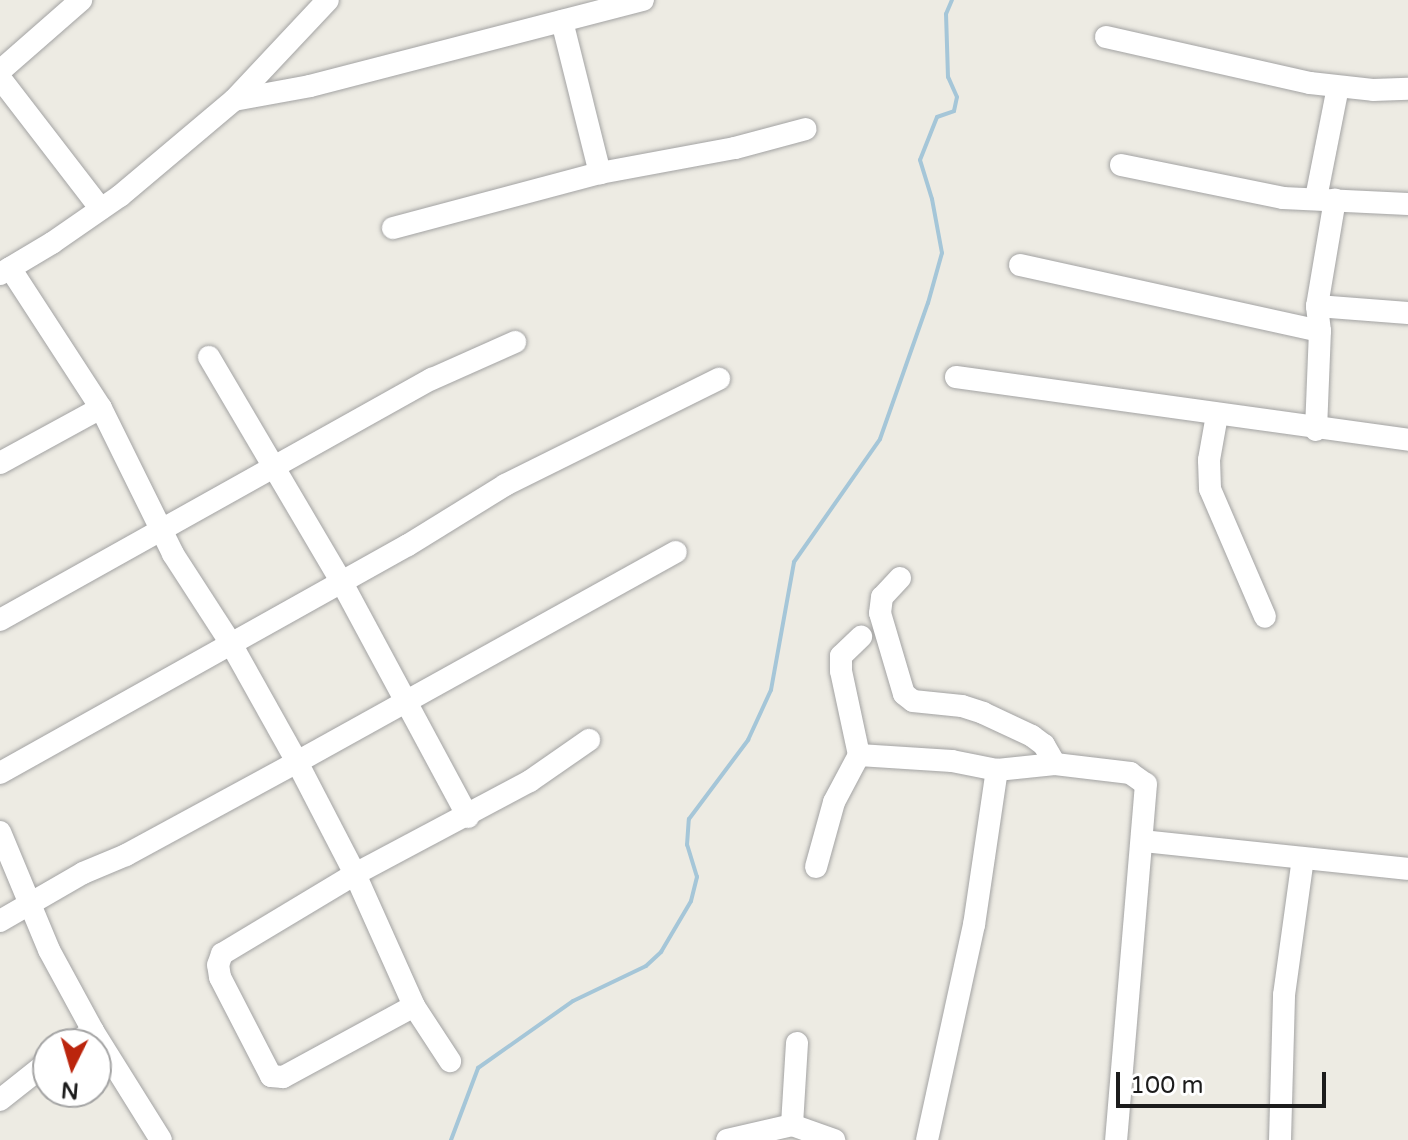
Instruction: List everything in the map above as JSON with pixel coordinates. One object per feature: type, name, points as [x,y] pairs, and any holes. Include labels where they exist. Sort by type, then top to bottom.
[{"type":"street","points":[[0,71],[81,0]]},
{"type":"street","points":[[328,0],[234,100],[101,209],[5,271],[101,408],[161,530],[230,642],[297,762],[355,874],[414,1006],[450,1061]]},
{"type":"street","points":[[234,100],[310,86],[643,0]]},
{"type":"street","points":[[562,21],[600,173]]},
{"type":"street","points":[[1106,37],[1258,73],[1338,87],[1408,89]]},
{"type":"street","points":[[0,78],[101,209]]},
{"type":"street","points":[[1316,430],[1320,331],[1317,306],[1338,87]]},
{"type":"street","points":[[393,228],[600,173],[690,158],[806,129]]},
{"type":"street","points":[[1121,165],[1247,193],[1408,204]]},
{"type":"street","points":[[1020,265],[1320,331]]},
{"type":"street","points":[[1317,306],[1408,313]]},
{"type":"street","points":[[0,620],[432,379],[515,342]]},
{"type":"street","points":[[209,357],[341,581],[468,817]]},
{"type":"street","points":[[956,377],[1316,430],[1408,440]]},
{"type":"street","points":[[0,773],[554,459],[719,379]]},
{"type":"street","points":[[0,463],[101,408]]},
{"type":"street","points":[[1217,415],[1209,460],[1210,489],[1265,617]]},
{"type":"street","points":[[0,921],[83,873],[126,855],[297,762],[676,552]]},
{"type":"street","points":[[900,578],[882,597],[880,613],[904,694],[913,701],[962,706],[983,713],[1032,736],[1044,745],[1055,764]]},
{"type":"street","points":[[816,867],[834,802],[859,755],[841,671],[841,656],[861,637]]},
{"type":"street","points":[[414,1006],[283,1077],[271,1076],[220,977],[222,954],[355,874],[468,817],[530,781],[589,740]]},
{"type":"street","points":[[859,755],[952,761],[997,770],[1055,764],[1130,773],[1140,779],[1147,791],[1116,1140]]},
{"type":"street","points":[[927,1140],[974,925],[997,770]]},
{"type":"street","points":[[0,832],[49,950],[91,1028]]},
{"type":"street","points":[[1143,841],[1408,869]]},
{"type":"street","points":[[1280,1140],[1284,995],[1303,858]]},
{"type":"street","points":[[792,1125],[797,1043]]},
{"type":"street","points":[[112,1061],[161,1140]]},
{"type":"street","points":[[0,1100],[32,1075]]},
{"type":"street","points":[[727,1140],[792,1125],[834,1140]]},
{"type":"waterway","points":[[451,1140],[478,1068],[573,1001],[646,966],[661,952],[691,901],[697,877],[687,845],[689,819],[748,740],[771,690],[794,562],[880,439],[928,303],[942,253],[932,199],[920,160],[937,117],[954,111],[957,97],[948,77],[946,14],[952,0]]}]
